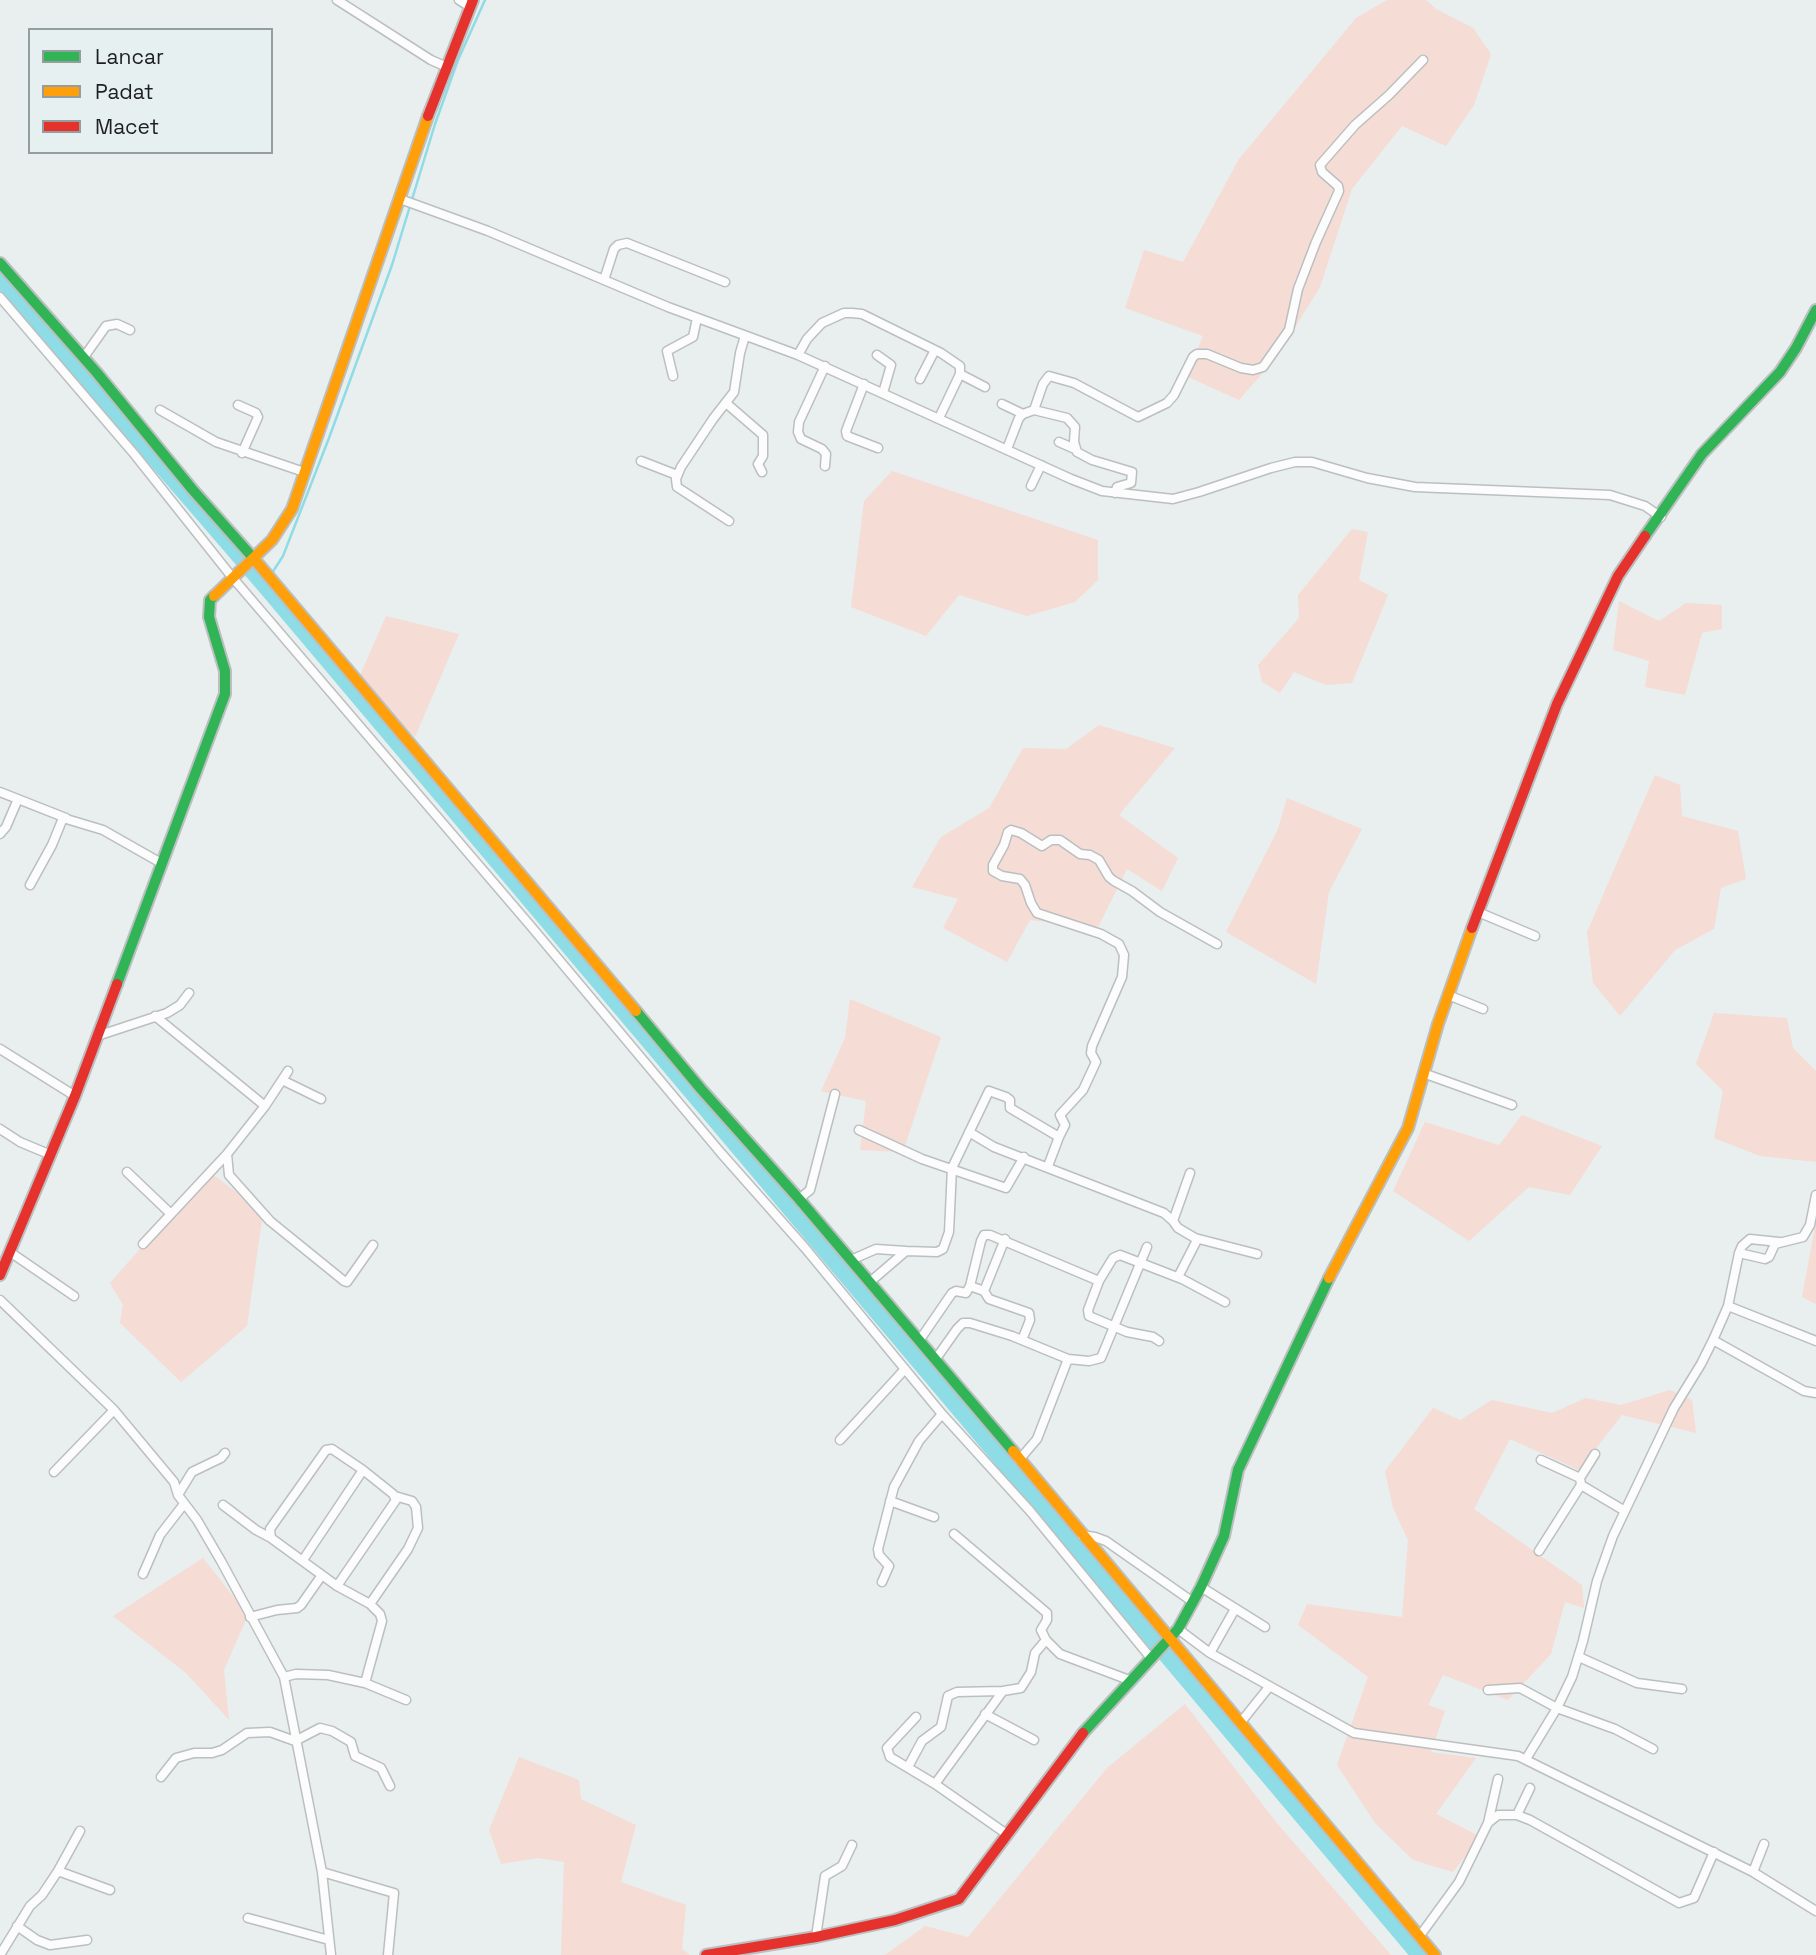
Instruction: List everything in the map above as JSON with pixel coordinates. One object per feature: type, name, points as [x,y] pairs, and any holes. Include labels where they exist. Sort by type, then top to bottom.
[{"type":"street","points":[[337,0],[431,60],[447,67]]},
{"type":"street","points":[[0,1275],[75,1096],[225,694],[225,671],[208,607],[214,594],[252,560],[286,519],[403,199],[447,67],[472,4],[459,0]]},
{"type":"street","points":[[1034,410],[1043,384],[1049,376],[1074,383],[1138,417],[1167,403],[1197,354],[1207,354],[1241,368],[1253,370],[1263,367],[1289,330],[1298,289],[1315,242],[1339,191],[1338,186],[1322,172],[1320,165],[1323,159],[1423,60]]},
{"type":"street","points":[[403,199],[488,231],[697,318],[799,355],[1088,486],[1115,493],[1173,499],[1271,468],[1312,462],[1367,478],[1415,487],[1610,495],[1645,506],[1661,517]]},
{"type":"street","points":[[604,280],[614,249],[627,243],[725,282]]},
{"type":"street","points":[[0,263],[84,357],[192,489],[252,560],[290,599],[701,1089],[799,1199],[1082,1535],[1171,1636],[1435,1955]]},
{"type":"street","points":[[0,296],[942,1414],[1030,1511],[1152,1656]]},
{"type":"street","points":[[706,1955],[816,1937],[895,1920],[959,1899],[1074,1743],[1171,1636],[1201,1587],[1224,1536],[1238,1470],[1330,1277],[1408,1128],[1448,995],[1478,912],[1557,704],[1596,619],[1618,576],[1718,435],[1780,372],[1816,310]]},
{"type":"street","points":[[799,355],[807,339],[822,323],[844,313],[862,314],[935,350],[960,366],[960,374],[939,418]]},
{"type":"street","points":[[673,376],[667,351],[693,337],[697,318]]},
{"type":"street","points":[[84,357],[106,326],[117,324],[130,330]]},
{"type":"street","points":[[729,522],[677,487],[677,475],[736,385],[745,336]]},
{"type":"street","points":[[920,379],[935,350]]},
{"type":"street","points":[[877,355],[891,365],[883,393]]},
{"type":"street","points":[[825,366],[799,422],[798,432],[802,439],[822,449],[826,454],[825,466]]},
{"type":"street","points":[[960,374],[985,387]]},
{"type":"street","points":[[864,384],[847,436],[878,448]]},
{"type":"street","points":[[726,403],[763,435],[764,456],[758,464],[762,472]]},
{"type":"street","points":[[1002,404],[1023,414]]},
{"type":"street","points":[[238,405],[257,413],[258,417],[242,453]]},
{"type":"street","points":[[160,410],[216,442],[304,472]]},
{"type":"street","points":[[1007,449],[1019,418],[1034,410],[1057,414],[1072,422],[1075,426],[1075,450]]},
{"type":"street","points":[[1059,442],[1092,460],[1131,471],[1131,483],[1117,487],[1115,493]]},
{"type":"street","points":[[641,461],[677,475]]},
{"type":"street","points":[[1031,486],[1041,465]]},
{"type":"street","points":[[0,792],[103,830],[161,863]]},
{"type":"street","points":[[0,834],[6,827],[18,799]]},
{"type":"street","points":[[30,885],[62,820],[66,818]]},
{"type":"street","points":[[1048,1166],[1065,1125],[1060,1115],[1074,1096],[1083,1090],[1096,1062],[1091,1053],[1092,1046],[1122,977],[1124,955],[1119,944],[1101,934],[1037,913],[1026,885],[1020,879],[1002,876],[993,871],[993,865],[1008,832],[1011,830],[1021,833],[1042,846],[1060,840],[1080,854],[1090,855],[1103,864],[1105,872],[1114,881],[1160,912],[1217,944]]},
{"type":"street","points":[[1478,912],[1535,936]]},
{"type":"street","points":[[97,1036],[167,1013],[180,1005],[189,993]]},
{"type":"street","points":[[1448,995],[1483,1009]]},
{"type":"street","points":[[155,1016],[265,1106]]},
{"type":"street","points":[[0,1049],[75,1096]]},
{"type":"street","points":[[143,1244],[227,1154],[265,1106],[288,1071]]},
{"type":"street","points":[[1423,1073],[1512,1105]]},
{"type":"street","points":[[282,1080],[321,1099]]},
{"type":"street","points":[[851,1260],[876,1249],[943,1250],[948,1232],[952,1168],[991,1090],[1010,1100],[1010,1108],[1059,1137]]},
{"type":"street","points":[[799,1199],[810,1190],[835,1094]]},
{"type":"street","points":[[0,1129],[20,1142],[51,1155]]},
{"type":"street","points":[[859,1130],[922,1158],[1006,1188],[1024,1157]]},
{"type":"street","points":[[969,1132],[994,1147],[1164,1213],[1178,1228],[1195,1238],[1257,1254]]},
{"type":"street","points":[[227,1154],[229,1175],[270,1222],[344,1281],[347,1282],[373,1245]]},
{"type":"street","points":[[127,1172],[171,1214]]},
{"type":"street","points":[[1173,1222],[1190,1173]]},
{"type":"street","points":[[1526,1759],[1557,1708],[1578,1657],[1597,1581],[1625,1511],[1674,1408],[1701,1364],[1728,1306],[1742,1246],[1750,1239],[1779,1242],[1800,1239],[1807,1234],[1816,1195]]},
{"type":"street","points":[[919,1341],[952,1293],[966,1293],[984,1235],[1005,1240],[1099,1281]]},
{"type":"street","points":[[1178,1277],[1196,1244],[1195,1238]]},
{"type":"street","points":[[984,1291],[1005,1240]]},
{"type":"street","points":[[1739,1253],[1765,1259],[1772,1247],[1779,1242]]},
{"type":"street","points":[[935,1360],[963,1323],[1021,1340],[1068,1359],[1089,1361],[1101,1358],[1147,1247]]},
{"type":"street","points":[[870,1282],[906,1251]]},
{"type":"street","points":[[10,1252],[74,1296]]},
{"type":"street","points":[[1159,1341],[1116,1327],[1087,1313],[1099,1281],[1116,1255],[1141,1261],[1225,1302]]},
{"type":"street","points":[[970,1286],[984,1291],[989,1299],[1029,1313],[1030,1320],[1021,1340]]},
{"type":"street","points":[[0,1300],[114,1410],[174,1482],[177,1495],[221,1562],[284,1676],[322,1872],[331,1955]]},
{"type":"street","points":[[1728,1306],[1816,1341]]},
{"type":"street","points":[[1713,1340],[1804,1391],[1816,1393]]},
{"type":"street","points":[[1019,1460],[1037,1440],[1068,1359]]},
{"type":"street","points":[[840,1440],[905,1369]]},
{"type":"street","points":[[54,1472],[114,1410]]},
{"type":"street","points":[[882,1582],[889,1566],[879,1555],[878,1549],[900,1473],[910,1455],[942,1414]]},
{"type":"street","points":[[271,1538],[270,1529],[326,1450],[332,1449],[363,1469],[396,1496],[412,1501],[416,1507],[418,1528],[408,1549],[370,1604]]},
{"type":"street","points":[[177,1495],[192,1472],[221,1458],[225,1453]]},
{"type":"street","points":[[1539,1551],[1595,1454]]},
{"type":"street","points":[[1541,1460],[1625,1511]]},
{"type":"street","points":[[303,1560],[363,1469]]},
{"type":"street","points":[[337,1586],[396,1500],[396,1496]]},
{"type":"street","points":[[890,1501],[934,1517]]},
{"type":"street","points":[[143,1574],[160,1535],[184,1504]]},
{"type":"street","points":[[223,1505],[337,1586],[370,1604],[380,1614],[382,1621],[365,1684]]},
{"type":"street","points":[[954,1534],[1047,1614],[1047,1620],[1041,1630],[1046,1640],[1060,1654],[1129,1680]]},
{"type":"street","points":[[1082,1535],[1100,1538],[1117,1547],[1193,1602]]},
{"type":"street","points":[[250,1617],[297,1608],[322,1575]]},
{"type":"street","points":[[1201,1587],[1265,1627]]},
{"type":"street","points":[[1210,1653],[1235,1609]]},
{"type":"street","points":[[1171,1636],[1210,1653],[1354,1733],[1504,1752],[1526,1759],[1753,1872],[1816,1911]]},
{"type":"street","points":[[908,1767],[922,1741],[941,1727],[948,1696],[957,1692],[1021,1688],[1031,1672],[1035,1653],[1046,1640]]},
{"type":"street","points":[[1578,1657],[1637,1684],[1682,1689]]},
{"type":"street","points":[[284,1676],[328,1675],[365,1684],[406,1700]]},
{"type":"street","points":[[1241,1723],[1269,1687]]},
{"type":"street","points":[[1488,1690],[1520,1688],[1557,1708],[1615,1729],[1653,1749]]},
{"type":"street","points":[[935,1784],[1003,1691]]},
{"type":"street","points":[[985,1714],[1034,1740]]},
{"type":"street","points":[[916,1717],[887,1748],[890,1757],[935,1784],[1008,1835]]},
{"type":"street","points":[[161,1777],[176,1758],[222,1750],[247,1733],[270,1732],[295,1741],[320,1728],[332,1731],[351,1742],[358,1759],[381,1768],[390,1786]]},
{"type":"street","points":[[1419,1937],[1459,1882],[1488,1823],[1498,1779]]},
{"type":"street","points":[[1517,1815],[1530,1788]]},
{"type":"street","points":[[1488,1823],[1498,1815],[1517,1815],[1679,1903],[1694,1898],[1714,1852]]},
{"type":"street","points":[[0,1955],[30,1906],[42,1895],[58,1871],[80,1831]]},
{"type":"street","points":[[1753,1872],[1764,1844]]},
{"type":"street","points":[[816,1937],[825,1876],[842,1866],[852,1845]]},
{"type":"street","points":[[58,1871],[110,1890]]},
{"type":"street","points":[[322,1872],[394,1893],[388,1955]]},
{"type":"street","points":[[248,1918],[329,1940]]},
{"type":"street","points":[[17,1926],[37,1940],[50,1945],[88,1940]]},
{"type":"shaded area","points":[[1387,0],[1426,0],[1436,9],[1473,28],[1491,54],[1474,105],[1446,146],[1402,126],[1352,189],[1320,287],[1276,358],[1239,400],[1186,376],[1203,336],[1125,308],[1144,250],[1183,262],[1239,159],[1356,18]]},
{"type":"shaded area","points":[[892,471],[1098,540],[1098,580],[1075,602],[1027,616],[959,595],[926,636],[851,607],[864,501]]},
{"type":"shaded area","points":[[1352,529],[1368,532],[1359,580],[1388,595],[1352,683],[1326,685],[1294,672],[1280,693],[1262,682],[1258,665],[1299,618],[1298,595]]},
{"type":"shaded area","points":[[1619,601],[1659,621],[1686,603],[1722,605],[1722,629],[1702,633],[1685,695],[1645,687],[1649,661],[1613,650]]},
{"type":"shaded area","points":[[386,616],[459,634],[415,737],[358,680]]},
{"type":"shaded area","points":[[1099,725],[1175,748],[1119,815],[1178,858],[1162,891],[1127,869],[1098,927],[1030,920],[1007,962],[943,928],[958,899],[912,887],[941,837],[989,808],[1023,748],[1066,749]]},
{"type":"shaded area","points":[[1655,775],[1680,785],[1682,816],[1738,831],[1746,879],[1721,888],[1714,929],[1675,950],[1620,1016],[1593,983],[1587,932]]},
{"type":"shaded area","points":[[1287,798],[1362,829],[1329,892],[1316,984],[1226,932],[1278,829]]},
{"type":"shaded area","points":[[850,999],[941,1037],[903,1152],[860,1150],[866,1101],[821,1091],[845,1038]]},
{"type":"shaded area","points":[[1714,1013],[1787,1018],[1793,1048],[1816,1071],[1816,1162],[1760,1156],[1714,1138],[1723,1091],[1696,1064]]},
{"type":"shaded area","points":[[1522,1115],[1602,1146],[1570,1195],[1529,1187],[1469,1241],[1393,1191],[1425,1122],[1499,1145]]},
{"type":"shaded area","points":[[208,1171],[263,1212],[247,1326],[181,1382],[120,1323],[123,1305],[110,1283]]},
{"type":"shaded area","points":[[1816,1221],[1816,1304],[1802,1297]]},
{"type":"shaded area","points":[[1670,1390],[1692,1400],[1696,1433],[1622,1415],[1579,1470],[1510,1439],[1474,1509],[1582,1585],[1584,1608],[1565,1602],[1551,1654],[1508,1700],[1443,1675],[1428,1705],[1445,1711],[1431,1752],[1476,1758],[1436,1814],[1481,1837],[1453,1872],[1413,1860],[1375,1823],[1337,1765],[1368,1677],[1298,1625],[1307,1604],[1402,1617],[1408,1540],[1393,1508],[1385,1471],[1433,1408],[1460,1420],[1492,1400],[1552,1413],[1586,1398],[1621,1405]]},
{"type":"shaded area","points":[[203,1558],[248,1615],[224,1670],[229,1720],[186,1673],[113,1616]]},
{"type":"shaded area","points":[[1185,1704],[1276,1822],[1391,1955],[885,1955],[925,1926],[968,1937],[1107,1768]]},
{"type":"shaded area","points":[[519,1757],[579,1780],[581,1799],[636,1825],[621,1882],[686,1905],[682,1949],[690,1955],[561,1955],[564,1862],[538,1858],[501,1864],[489,1830]]},
{"type":"waterway","points":[[272,573],[283,556],[329,438],[392,265],[435,124],[458,60],[485,0]]},
{"type":"waterway","points":[[0,279],[264,585],[1419,1955]]},
{"type":"waterway","points":[[264,585],[268,579]]},
{"type":"traffic: fast","points":[[0,263],[255,560]]},
{"type":"traffic: fast","points":[[1645,536],[1702,454],[1780,372],[1816,310]]},
{"type":"traffic: fast","points":[[117,984],[225,694],[225,671],[209,617],[210,600],[214,596]]},
{"type":"traffic: fast","points":[[636,1011],[1013,1451]]},
{"type":"traffic: fast","points":[[1083,1733],[1178,1629],[1201,1587],[1224,1536],[1238,1470],[1329,1278]]},
{"type":"traffic: slow","points":[[214,596],[272,540],[292,509],[428,116]]},
{"type":"traffic: slow","points":[[255,560],[636,1011]]},
{"type":"traffic: slow","points":[[1329,1278],[1408,1128],[1438,1024],[1472,928]]},
{"type":"traffic: slow","points":[[1013,1451],[1435,1955]]},
{"type":"traffic: jam","points":[[428,116],[473,0]]},
{"type":"traffic: jam","points":[[1472,928],[1557,704],[1618,576],[1645,536]]},
{"type":"traffic: jam","points":[[0,1275],[75,1096],[117,984]]},
{"type":"traffic: jam","points":[[706,1955],[816,1937],[895,1920],[959,1899],[1083,1733]]}]
